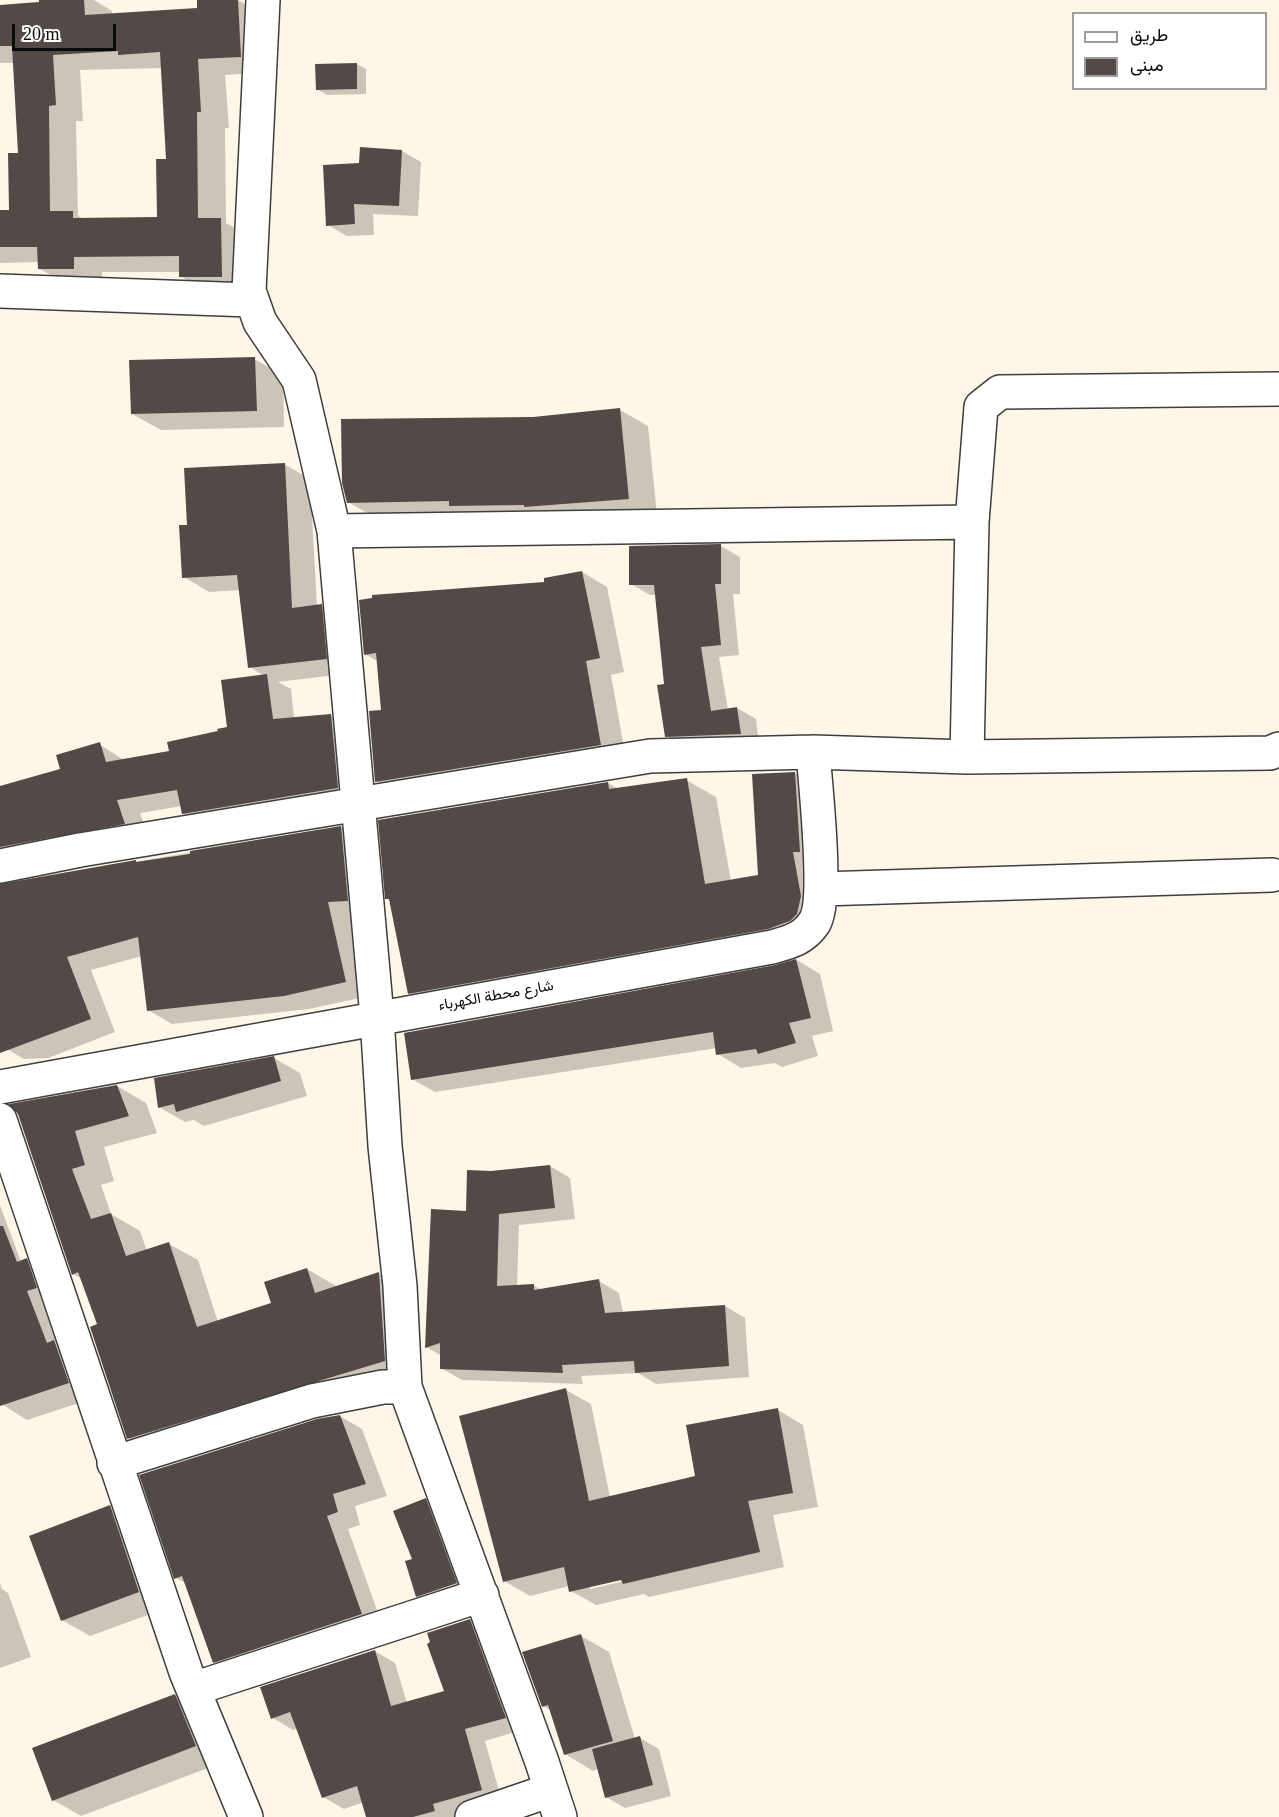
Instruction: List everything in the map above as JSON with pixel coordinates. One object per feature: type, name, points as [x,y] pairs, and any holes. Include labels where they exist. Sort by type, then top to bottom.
[{"type":"street","points":[[263,0],[250,300],[260,322],[300,380],[334,531],[377,1017],[385,1146],[400,1286],[405,1387],[556,1804],[472,1817]]},
{"type":"street","points":[[0,291],[250,300]]},
{"type":"street","points":[[968,757],[972,522],[981,406],[1000,392],[1279,389]]},
{"type":"street","points":[[334,531],[972,522]]},
{"type":"street","points":[[0,867],[80,850],[650,756],[813,752],[968,757],[1270,753],[1279,749]]},
{"type":"street","name":"شارع محطة الكهرباء","points":[[0,1087],[772,947],[800,939],[816,921],[821,889],[813,752]]},
{"type":"street","points":[[821,889],[1272,875]]},
{"type":"street","points":[[0,1120],[114,1463],[193,1689],[246,1817]]},
{"type":"street","points":[[114,1463],[312,1401],[383,1387],[405,1387]]},
{"type":"street","points":[[193,1689],[482,1595]]},
{"type":"building","points":[[39,0],[84,0],[85,15],[197,8],[197,0],[238,0],[241,57],[198,59],[201,112],[197,112],[198,218],[221,218],[222,277],[179,277],[179,256],[74,257],[74,269],[38,269],[37,247],[0,247],[0,210],[9,210],[8,153],[18,153],[12,46],[0,46],[0,5],[39,2]],"holes":[[[118,51],[118,55],[160,52],[166,159],[156,159],[157,217],[73,218],[73,211],[50,211],[49,106],[56,105],[53,55]]]},
{"type":"building","points":[[357,63],[357,89],[316,90],[315,64]]},
{"type":"building","points":[[360,147],[402,150],[399,206],[354,204],[355,224],[326,226],[323,165],[359,163]]},
{"type":"building","points":[[255,357],[257,411],[131,414],[129,360]]},
{"type":"building","points":[[620,408],[629,499],[524,507],[524,505],[449,506],[449,501],[347,503],[342,483],[341,419],[533,417]]},
{"type":"building","points":[[285,463],[292,608],[322,604],[327,659],[248,668],[237,575],[182,578],[179,525],[187,525],[184,468]]},
{"type":"building","points":[[721,544],[721,584],[715,584],[721,645],[701,647],[711,711],[737,707],[741,734],[665,737],[657,685],[664,684],[654,585],[629,585],[629,546]]},
{"type":"building","points":[[582,571],[600,658],[586,661],[601,745],[375,782],[369,711],[381,710],[376,653],[364,655],[359,600],[372,598],[372,595],[544,582],[544,578]]},
{"type":"building","points":[[267,674],[273,719],[331,714],[338,788],[182,814],[177,790],[117,800],[125,824],[0,847],[0,786],[60,769],[56,755],[100,742],[106,762],[169,751],[167,742],[218,731],[217,729],[227,727],[221,680]]},
{"type":"building","points":[[795,772],[800,852],[793,852],[801,896],[797,914],[790,921],[768,929],[408,994],[389,899],[385,899],[378,820],[608,782],[609,789],[687,778],[705,884],[758,875],[752,774]]},
{"type":"building","points":[[341,826],[348,901],[328,902],[346,982],[284,996],[147,1011],[138,937],[67,957],[91,1019],[0,1053],[0,884],[136,860],[136,862],[190,854],[190,851]]},
{"type":"building","points":[[796,959],[811,1018],[789,1023],[796,1043],[758,1054],[756,1049],[716,1055],[713,1032],[411,1080],[404,1033],[775,965]]},
{"type":"building","points":[[274,1056],[281,1081],[176,1112],[174,1104],[158,1108],[154,1078]]},
{"type":"building","points":[[117,1085],[129,1116],[75,1131],[85,1165],[72,1169],[91,1219],[111,1213],[126,1256],[169,1242],[197,1327],[271,1303],[264,1282],[307,1268],[315,1293],[379,1272],[385,1361],[127,1439],[90,1327],[97,1324],[78,1272],[72,1275],[18,1114],[9,1104]]},
{"type":"building","points":[[550,1165],[555,1208],[499,1214],[497,1286],[534,1284],[534,1290],[599,1279],[605,1313],[725,1305],[729,1366],[635,1373],[634,1361],[562,1365],[563,1373],[440,1369],[440,1343],[425,1348],[431,1209],[466,1211],[467,1170],[491,1171]]},
{"type":"building","points":[[0,1226],[3,1226],[17,1262],[27,1258],[37,1288],[27,1291],[47,1343],[54,1340],[69,1383],[0,1406]]},
{"type":"building","points":[[566,1388],[589,1501],[695,1476],[686,1425],[778,1408],[793,1493],[748,1501],[760,1552],[623,1584],[621,1580],[569,1592],[564,1567],[503,1582],[459,1416]]},
{"type":"building","points":[[340,1415],[366,1484],[333,1494],[338,1512],[327,1516],[362,1614],[213,1663],[182,1576],[174,1579],[139,1475],[317,1419]]},
{"type":"building","points":[[426,1498],[457,1583],[416,1597],[405,1561],[412,1559],[393,1511]]},
{"type":"building","points":[[110,1505],[139,1592],[61,1621],[29,1536]]},
{"type":"building","points":[[470,1619],[506,1718],[465,1729],[482,1790],[433,1804],[435,1811],[413,1817],[366,1817],[357,1786],[322,1798],[290,1712],[271,1719],[260,1687],[375,1650],[391,1706],[444,1691],[427,1644],[430,1642],[427,1633]]},
{"type":"building","points":[[581,1634],[613,1741],[564,1755],[548,1705],[542,1707],[522,1652]]},
{"type":"building","points":[[175,1694],[196,1746],[52,1801],[32,1748]]},
{"type":"building","points":[[640,1736],[653,1785],[605,1798],[592,1749]]}]
